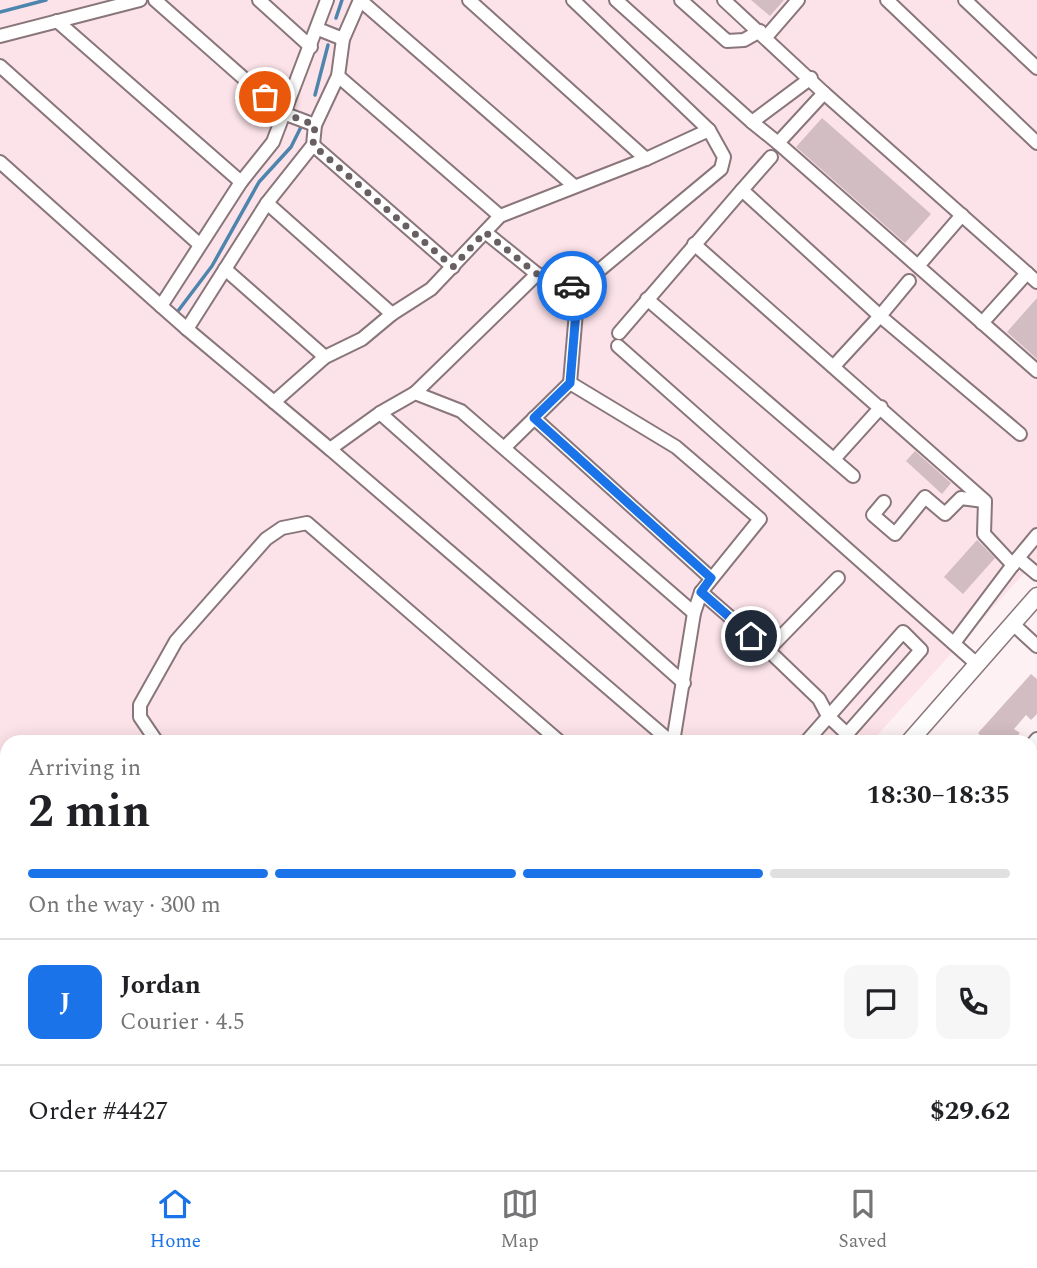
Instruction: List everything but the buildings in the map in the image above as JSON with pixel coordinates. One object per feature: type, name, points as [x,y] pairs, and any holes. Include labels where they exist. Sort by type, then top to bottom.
[{"type":"main road","points":[[915,735],[1037,596]]},
{"type":"street","points":[[0,36],[140,0]]},
{"type":"street","points":[[155,0],[283,113],[315,125]]},
{"type":"street","points":[[259,0],[311,47]]},
{"type":"street","points":[[161,306],[241,182],[273,142],[327,0]]},
{"type":"street","points":[[187,329],[267,203],[313,145],[315,125],[338,76],[342,39],[360,0],[573,185]]},
{"type":"street","points":[[469,0],[646,159]]},
{"type":"street","points":[[504,448],[570,383],[578,288],[721,169],[724,157],[709,130],[573,0]]},
{"type":"street","points":[[616,0],[694,72],[1037,371]]},
{"type":"street","points":[[681,0],[727,41],[744,40],[763,34],[799,0]]},
{"type":"street","points":[[724,0],[1032,278],[982,323]]},
{"type":"street","points":[[887,0],[903,5],[1037,143]]},
{"type":"street","points":[[965,0],[1037,68]]},
{"type":"street","points":[[57,20],[241,182]]},
{"type":"street","points":[[318,29],[342,39]]},
{"type":"street","points":[[0,66],[199,244]]},
{"type":"street","points":[[338,76],[500,216]]},
{"type":"street","points":[[752,122],[811,78]]},
{"type":"street","points":[[778,143],[824,93]]},
{"type":"street","points":[[274,402],[325,357],[362,339],[392,314],[431,289],[500,216],[573,185],[646,159],[709,130]]},
{"type":"street","points":[[313,145],[453,267]]},
{"type":"street","points":[[771,157],[647,299],[618,339],[854,557],[978,665]]},
{"type":"street","points":[[0,162],[187,329],[664,735]]},
{"type":"street","points":[[742,190],[880,316],[1020,434]]},
{"type":"street","points":[[267,203],[392,314]]},
{"type":"street","points":[[918,266],[962,215]]},
{"type":"street","points":[[485,232],[537,274],[578,288]]},
{"type":"street","points":[[694,244],[985,501],[984,534],[1015,561],[1037,573]]},
{"type":"street","points":[[225,270],[325,357]]},
{"type":"street","points":[[330,449],[380,413],[415,393],[537,274]]},
{"type":"street","points":[[834,366],[909,281]]},
{"type":"street","points":[[647,299],[853,476]]},
{"type":"street","points":[[570,383],[676,447],[760,519],[701,592],[694,613],[673,735]]},
{"type":"street","points":[[415,393],[461,411],[694,613]]},
{"type":"street","points":[[835,458],[881,407]]},
{"type":"street","points":[[380,413],[684,683]]},
{"type":"street","points":[[534,418],[711,578]]},
{"type":"street","points":[[884,502],[873,515],[895,534],[925,498],[945,514],[961,498],[985,501]]},
{"type":"street","points":[[151,735],[140,718],[140,705],[176,641],[266,539],[297,523],[307,523],[552,735]]},
{"type":"street","points":[[954,643],[1037,535]]},
{"type":"street","points":[[768,650],[838,578]]},
{"type":"street","points":[[701,592],[819,699],[828,716],[848,735]]},
{"type":"street","points":[[1014,625],[1037,646]]},
{"type":"street","points":[[812,735],[903,632],[921,650],[853,735]]},
{"type":"shaded area","points":[[0,0],[1037,0],[1037,559],[877,735],[0,735]]},
{"type":"waterway","points":[[0,12],[46,0]]},
{"type":"waterway","points":[[336,18],[342,0]]},
{"type":"waterway","points":[[315,95],[328,45]]},
{"type":"waterway","points":[[178,311],[212,266],[259,182],[291,147],[302,125]]},
{"type":"way so far","points":[[265,97],[283,113],[315,125],[313,145],[453,267],[485,232],[537,274],[572,286]]},
{"type":"route","points":[[572,286],[578,288],[570,383],[534,418],[711,578],[701,592],[751,636]]}]
